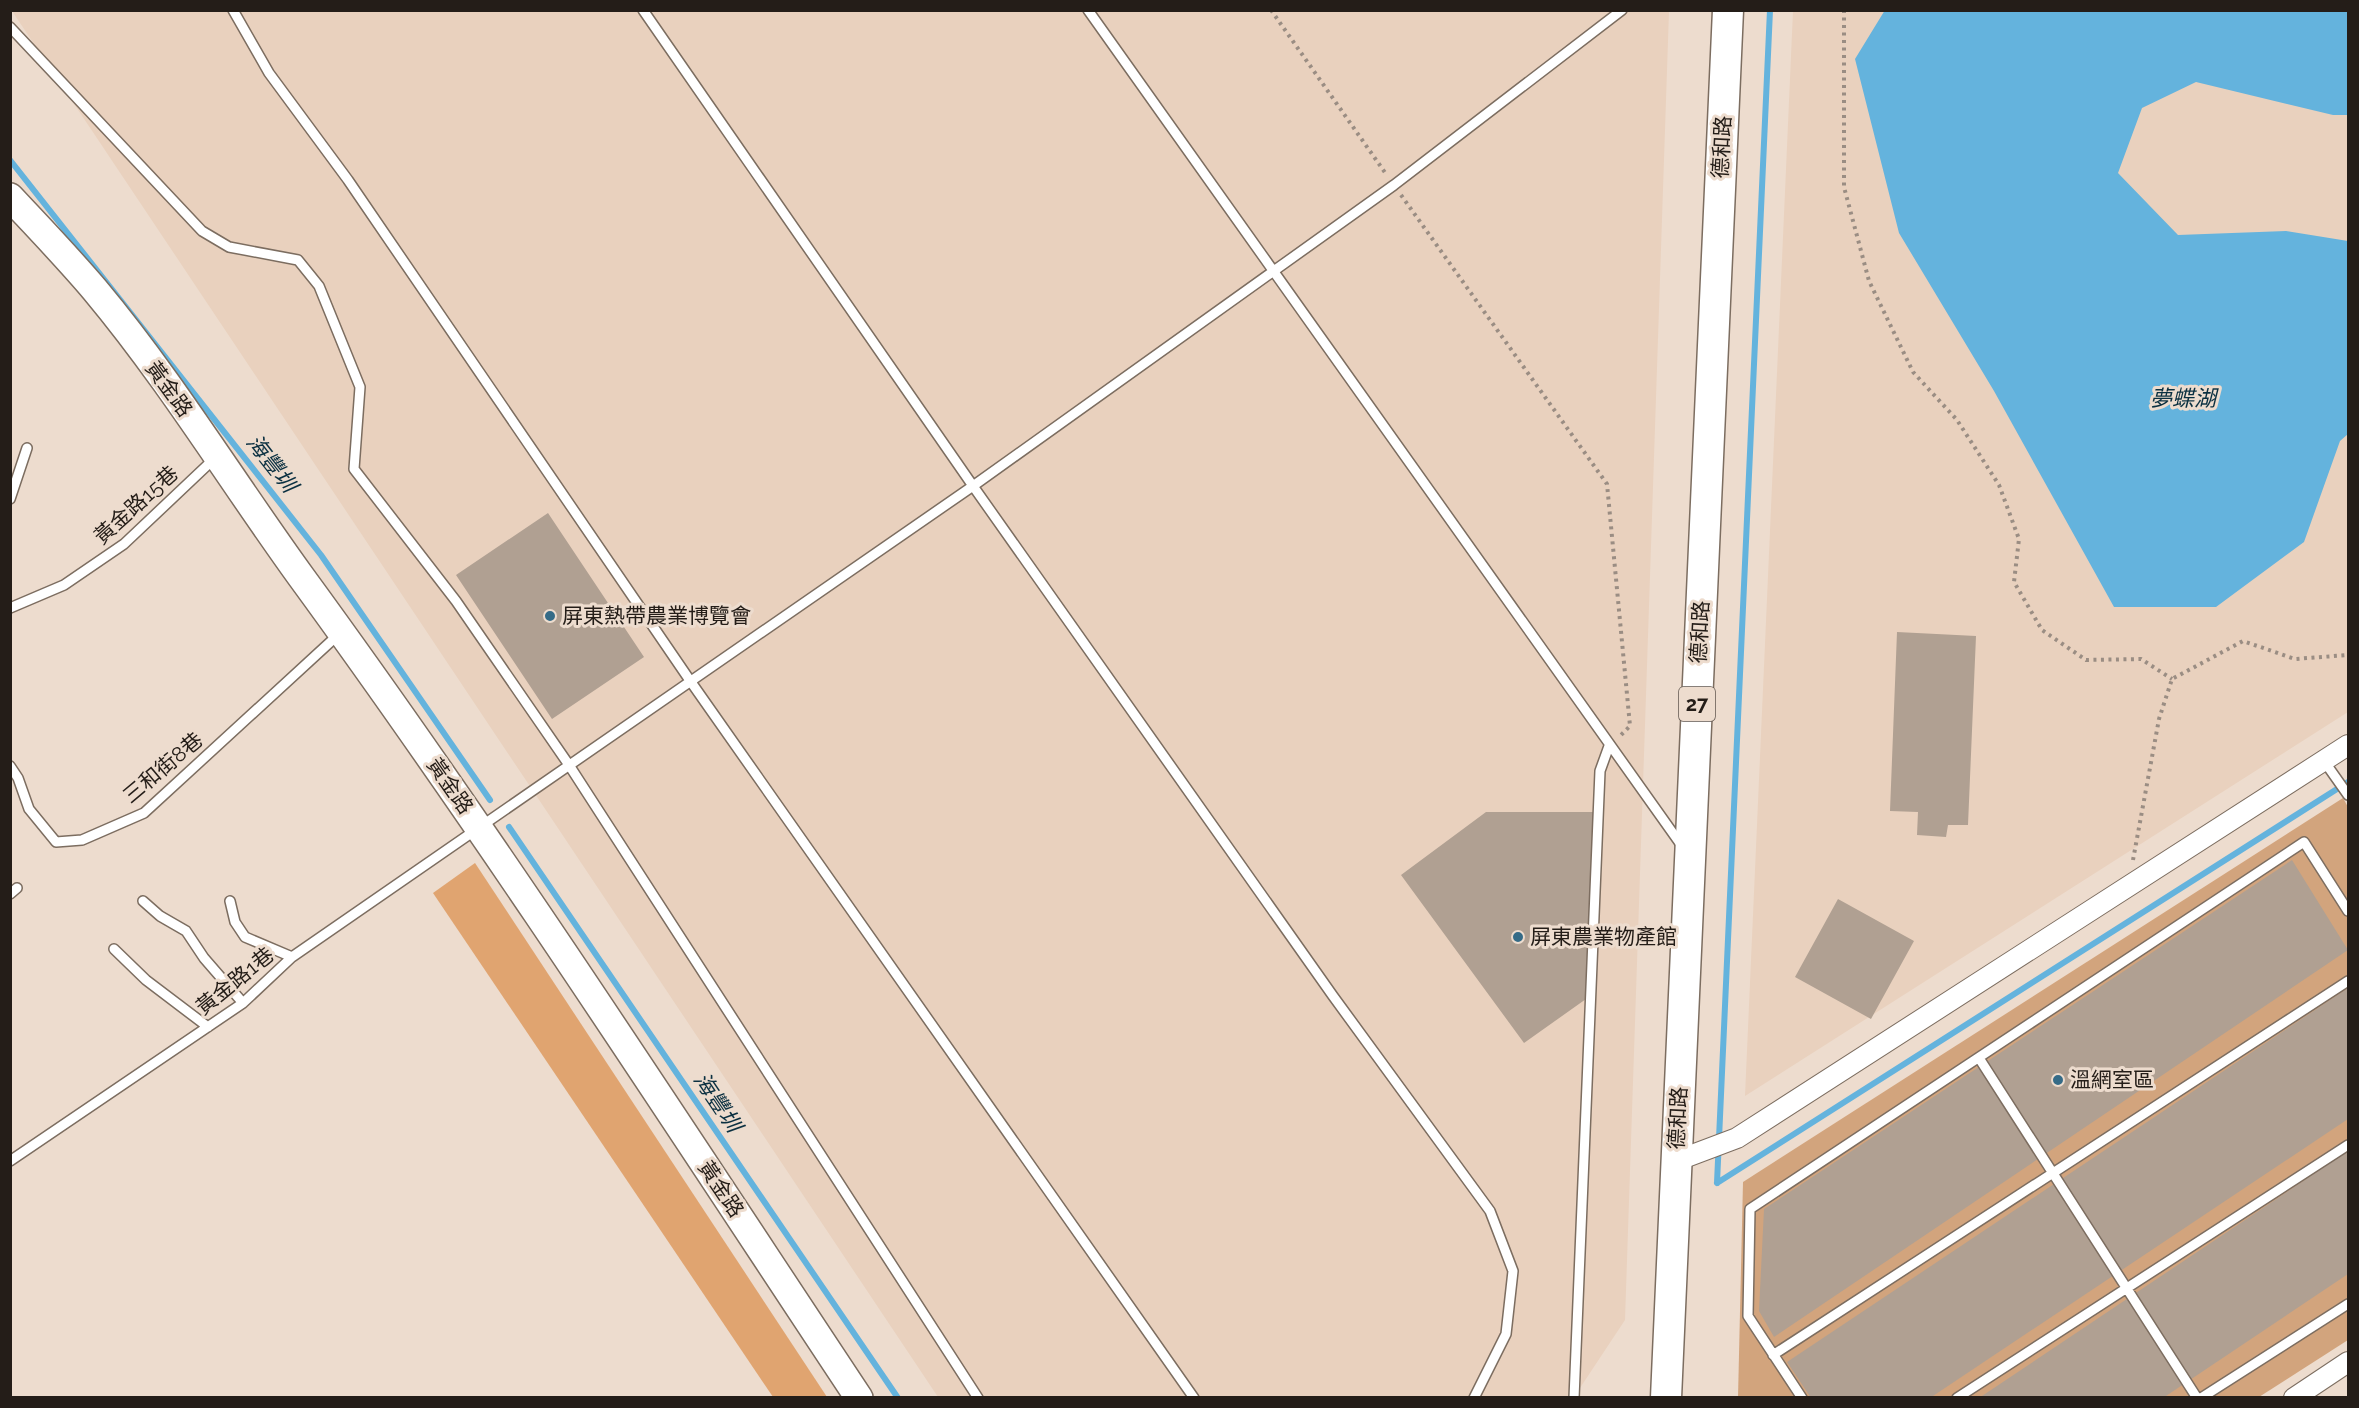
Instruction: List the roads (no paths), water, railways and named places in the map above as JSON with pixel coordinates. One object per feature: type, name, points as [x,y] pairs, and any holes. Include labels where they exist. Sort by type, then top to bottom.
[{"type":"main road","name":"德和路","points":[[1666,1398],[1728,10]]},
{"type":"street","name":"黃金路","points":[[10,197],[96,290],[342,632],[480,828],[859,1398]]},
{"type":"street","points":[[1676,1161],[1737,1138],[2349,745]]},
{"type":"street","points":[[2294,1398],[2349,1362]]},
{"type":"lane","points":[[233,10],[269,73],[355,190],[691,682],[1194,1398]]},
{"type":"lane","points":[[643,10],[973,486],[1326,986],[1490,1211],[1513,1271],[1506,1334],[1474,1398]]},
{"type":"lane","points":[[1088,10],[1690,858]]},
{"type":"lane","name":"黃金路1巷","points":[[13,1155],[243,1003],[292,957],[973,486],[1394,185],[1622,10]]},
{"type":"lane","points":[[10,27],[202,231],[229,247],[298,260],[319,286],[360,387],[354,469],[456,601],[569,765],[978,1398]]},
{"type":"lane","points":[[10,499],[27,448]]},
{"type":"lane","name":"黃金路15巷","points":[[10,608],[64,585],[124,544],[217,456]]},
{"type":"lane","name":"三和街8巷","points":[[10,766],[18,778],[29,809],[56,842],[82,840],[144,813],[342,632]]},
{"type":"lane","points":[[1574,1398],[1600,771],[1609,746]]},
{"type":"lane","points":[[2324,761],[2349,795]]},
{"type":"lane","points":[[1802,1398],[1748,1316],[1750,1209],[2304,842],[2349,911]]},
{"type":"lane","points":[[143,901],[160,916],[186,931],[204,958],[243,1003]]},
{"type":"lane","points":[[230,901],[235,922],[245,937],[292,957]]},
{"type":"lane","points":[[114,950],[146,980],[208,1027]]},
{"type":"lane","points":[[1773,1355],[2349,981]]},
{"type":"lane","points":[[1979,1058],[2199,1398],[2349,1304]]},
{"type":"lane","points":[[1957,1398],[2349,1145]]},
{"type":"water","name":"夢蝶湖","points":[[1885,10],[2348,11],[2348,115],[2333,115],[2196,82],[2142,108],[2118,173],[2178,235],[2286,231],[2348,241],[2348,434],[2340,441],[2304,542],[2216,607],[2114,607],[1994,391],[1899,233],[1855,59]]},
{"type":"waterway","points":[[1717,1183],[1770,10]]},
{"type":"waterway","name":"海豐圳","points":[[10,160],[321,555],[490,800]]},
{"type":"waterway","points":[[1717,1183],[2348,782]]},
{"type":"waterway","name":"海豐圳","points":[[509,827],[898,1398]]},
{"type":"place","name":"屏東熱帶農業博覽會","points":[[550,616]]},
{"type":"place","name":"屏東農業物產館","points":[[1518,937]]},
{"type":"place","name":"溫網室區","points":[[2058,1080]]}]
